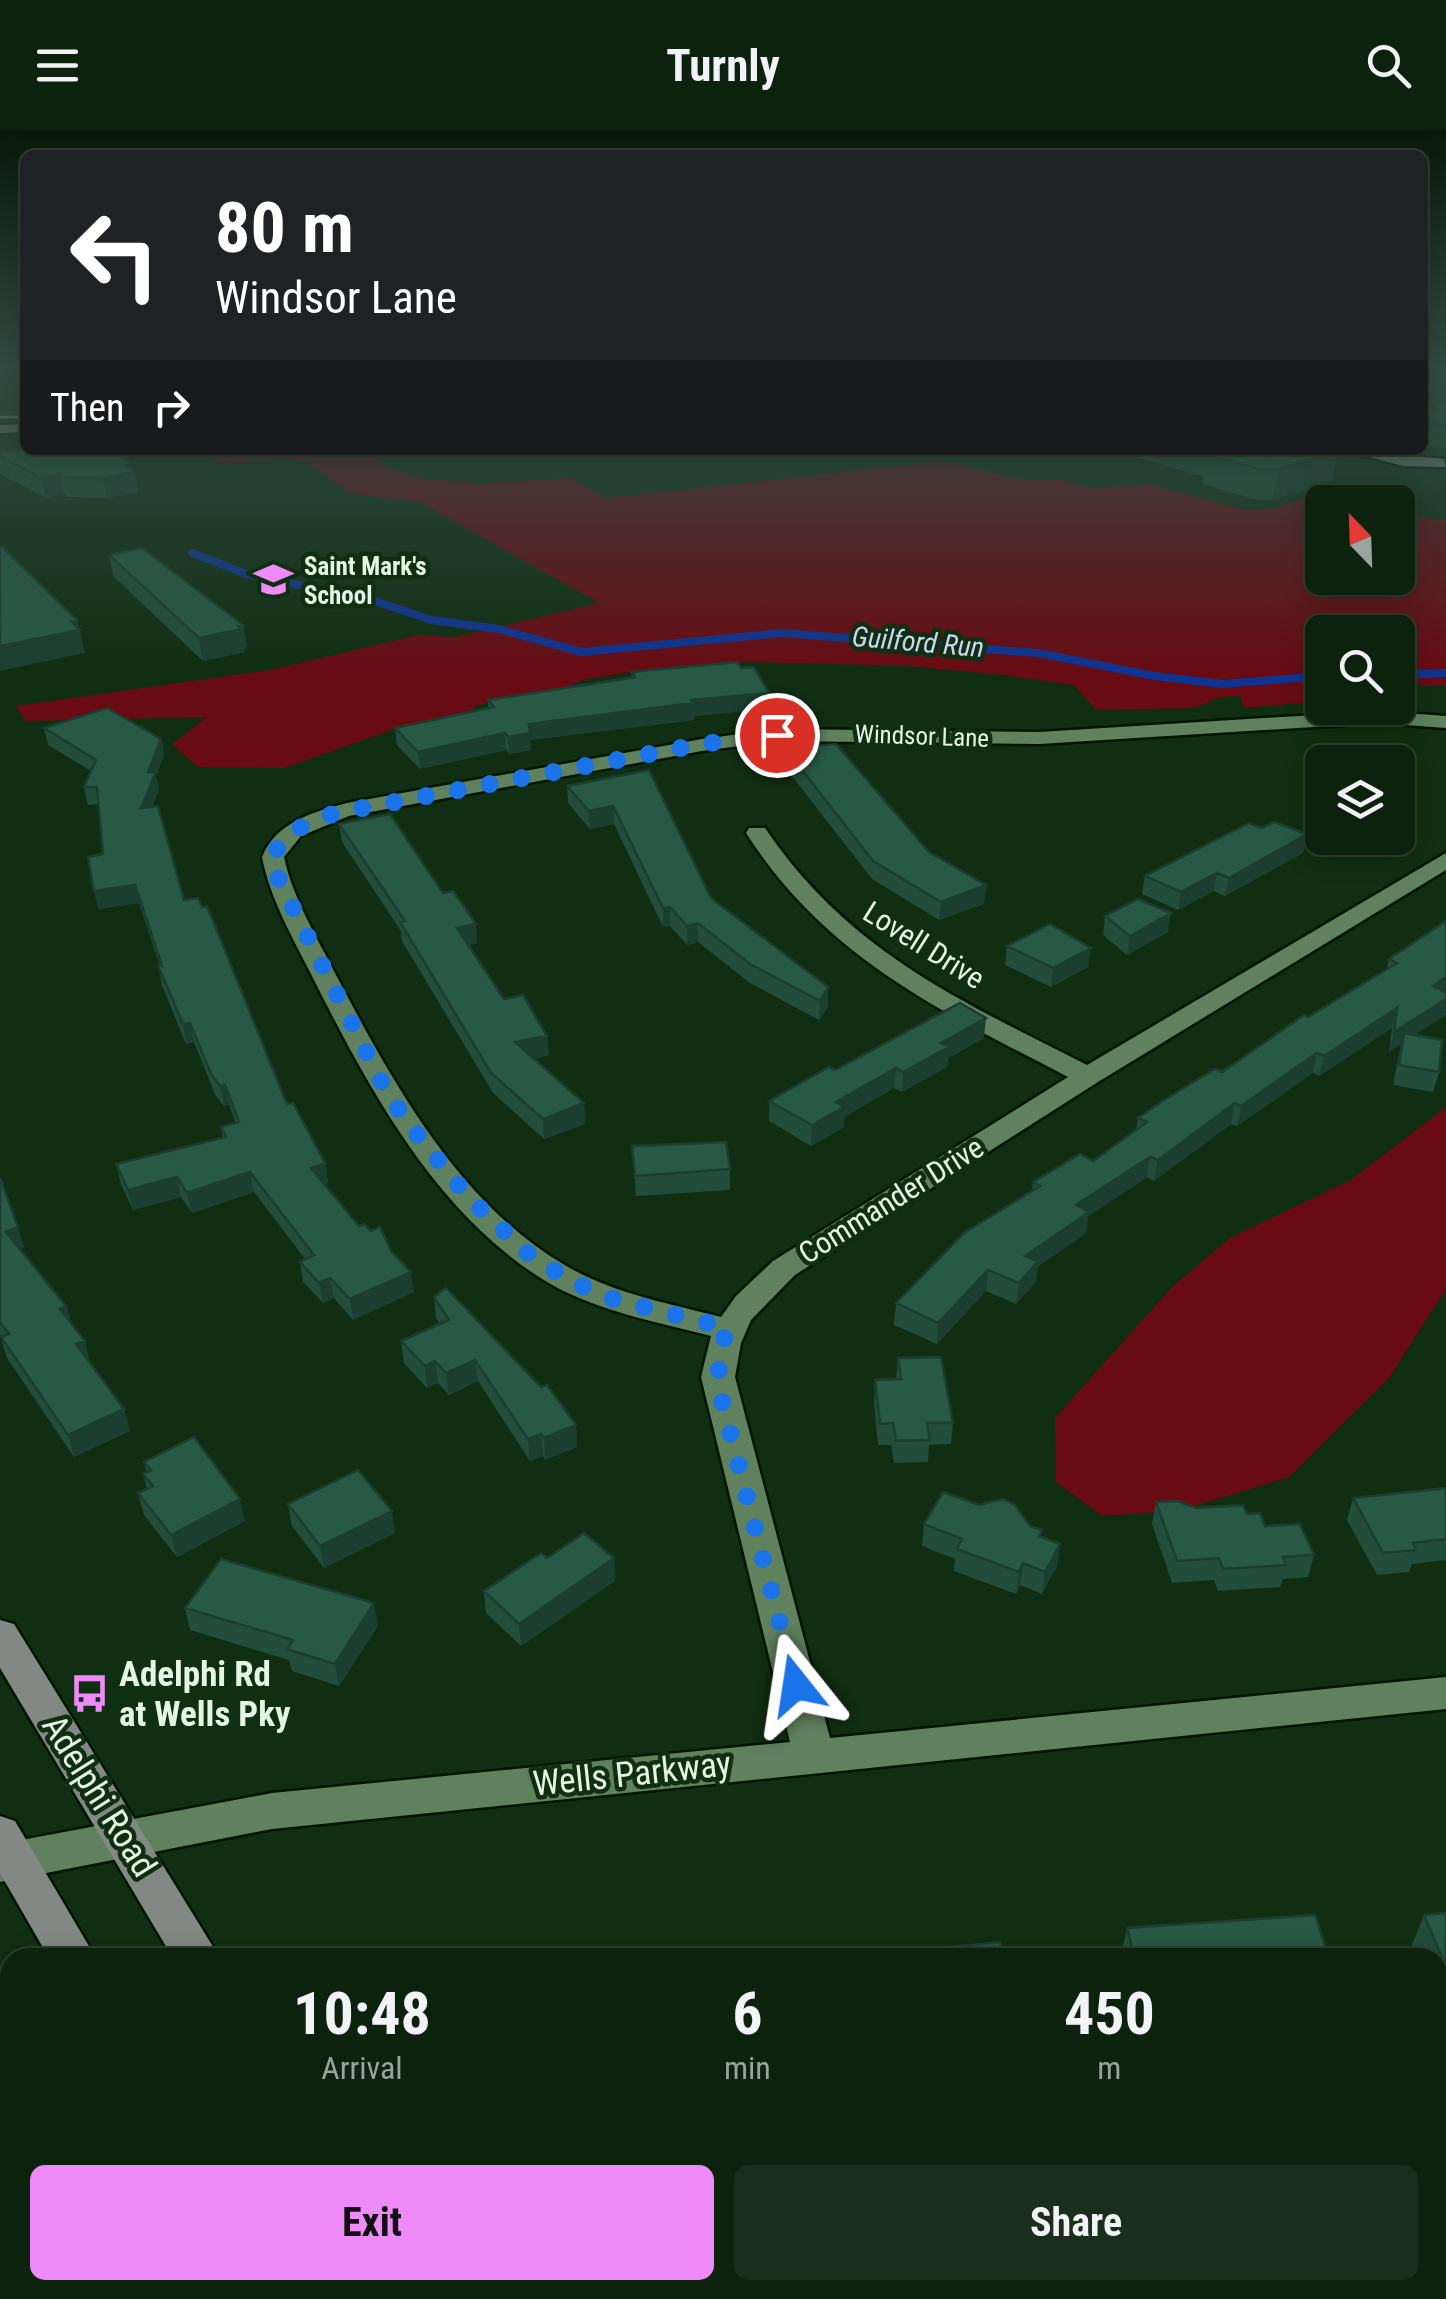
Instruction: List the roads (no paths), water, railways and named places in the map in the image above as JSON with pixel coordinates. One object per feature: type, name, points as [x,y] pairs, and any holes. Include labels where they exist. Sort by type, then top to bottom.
[{"type":"main road","name":"Adelphi Road","points":[[0,1635],[192,1948]]},
{"type":"main road","points":[[4,1852],[67,1948]]},
{"type":"street","name":"Windsor Lane","points":[[728,1328],[616,1300],[573,1282],[531,1256],[469,1198],[404,1118],[290,908],[272,866],[275,850],[286,838],[312,822],[347,810],[750,737],[836,733],[1054,738],[1378,718],[1446,722]]},
{"type":"street","name":"Lovell Drive","points":[[757,833],[780,874],[830,925],[890,966],[1088,1076]]},
{"type":"street","name":"Commander Drive","points":[[814,1755],[723,1405],[719,1351],[728,1328],[758,1290],[784,1268],[1088,1076],[1446,860]]},
{"type":"street","name":"Wells Parkway","points":[[4,1852],[126,1837],[272,1811],[1446,1693]]},
{"type":"waterway","name":"Guilford Run","points":[[192,553],[247,574],[372,600],[431,620],[499,629],[581,652],[782,633],[1038,653],[1155,676],[1222,684],[1305,677]]},
{"type":"waterway","name":"Guilford Run","points":[[1415,674],[1446,673]]},
{"type":"place","name":"Saint Mark's School","points":[[274,580]]},
{"type":"place","name":"Adelphi Rd at Wells Pky","points":[[89,1694]]}]
